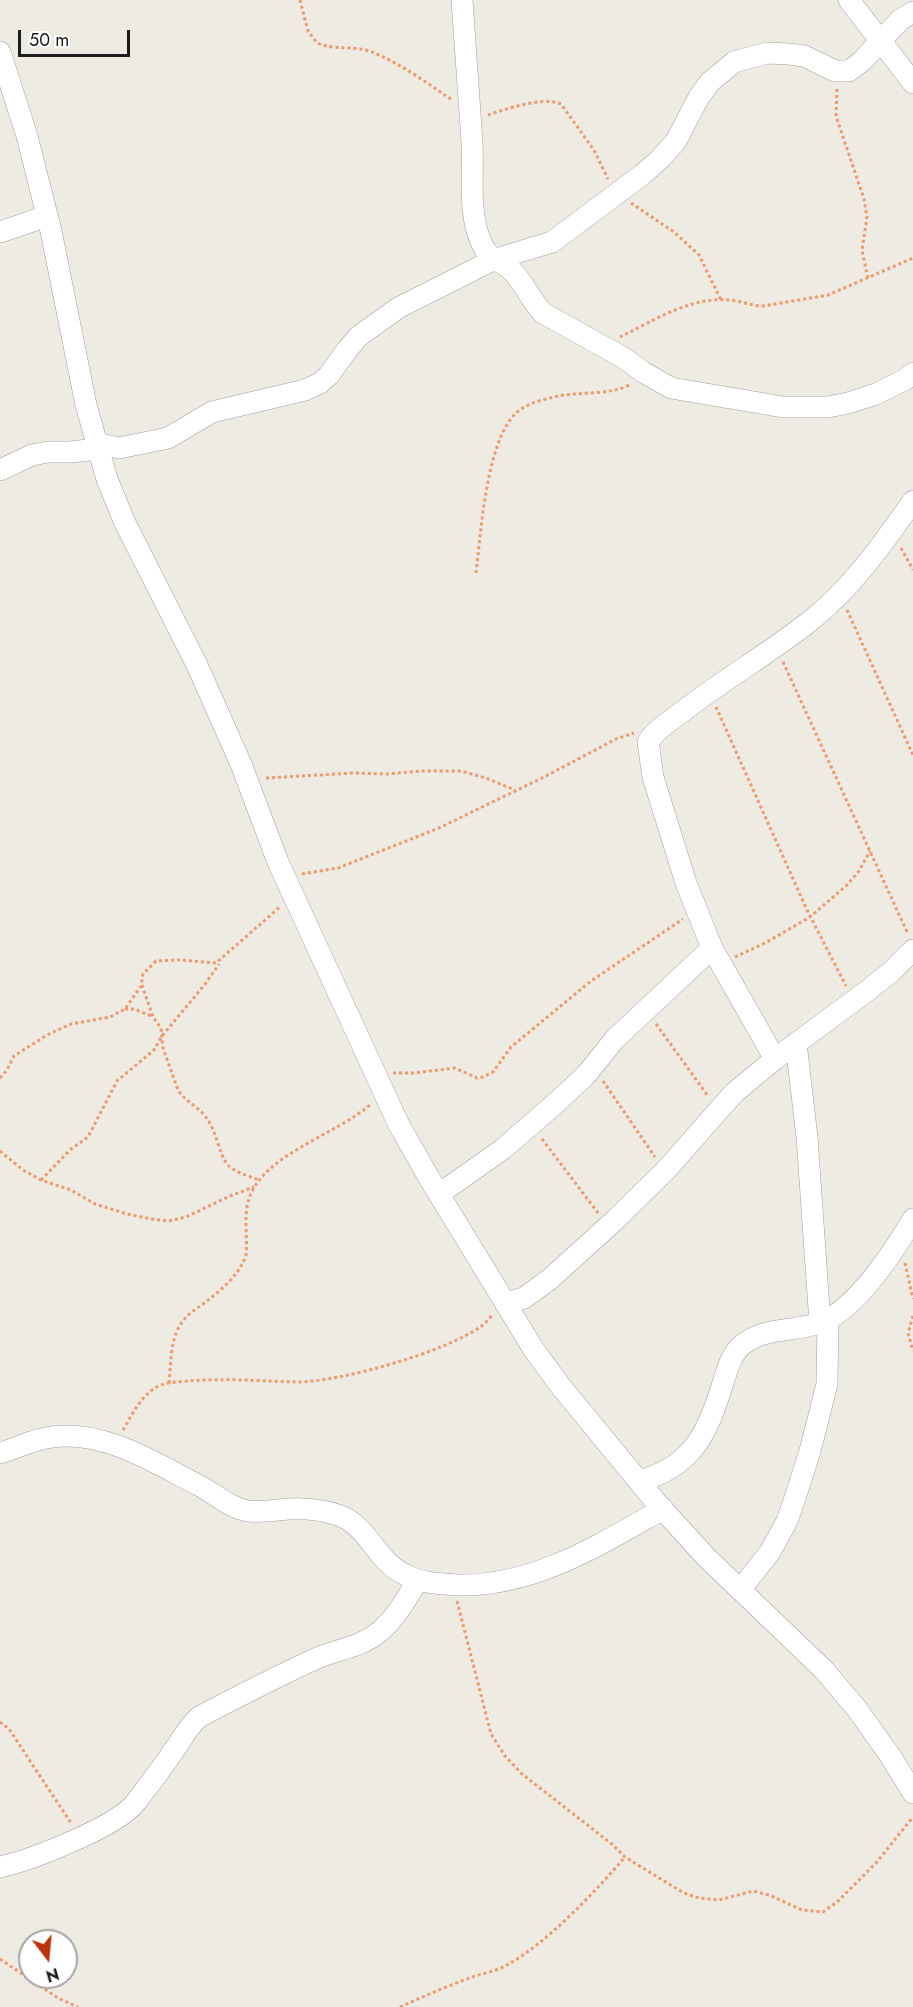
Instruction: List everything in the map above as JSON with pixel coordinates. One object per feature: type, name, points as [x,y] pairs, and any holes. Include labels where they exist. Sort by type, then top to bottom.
[{"type":"street","points":[[462,0],[475,224],[484,248],[493,260],[511,269],[533,304],[543,313],[624,358],[671,388],[783,407],[828,407],[876,394],[913,373]]},
{"type":"street","points":[[849,0],[913,83]]},
{"type":"street","points":[[0,470],[32,455],[70,452],[97,446],[119,448],[158,440],[178,433],[212,412],[313,386],[329,375],[359,336],[398,308],[493,260],[552,242],[615,196],[660,159],[676,141],[699,97],[710,82],[734,62],[767,53],[789,54],[804,56],[839,72],[854,69],[900,20],[913,12]]},
{"type":"street","points":[[0,52],[27,136],[47,216],[86,405],[107,479],[125,523],[197,665],[246,778],[289,886],[398,1123],[534,1350],[562,1388],[706,1557],[824,1670],[870,1727],[913,1793]]},
{"type":"street","points":[[0,232],[47,216]]},
{"type":"street","points":[[775,1059],[716,956],[696,910],[653,777],[647,745],[649,740],[664,726],[811,621],[865,567],[913,501]]},
{"type":"street","points":[[506,1303],[524,1298],[550,1279],[608,1227],[664,1171],[734,1093],[775,1059],[892,971],[911,943]]},
{"type":"street","points":[[439,1194],[503,1149],[531,1125],[645,1010],[716,956]]},
{"type":"street","points":[[740,1590],[770,1552],[787,1521],[810,1451],[827,1384],[824,1321],[796,1043]]},
{"type":"street","points":[[639,1481],[658,1477],[696,1448],[711,1417],[731,1360],[740,1347],[757,1336],[824,1321],[848,1305],[891,1256],[913,1219]]},
{"type":"street","points":[[0,1453],[25,1443],[53,1437],[69,1436],[115,1445],[139,1454],[213,1492],[231,1505],[247,1511],[317,1510],[338,1515],[360,1528],[391,1566],[418,1580],[453,1584],[491,1584],[542,1570],[581,1555],[663,1509]]},
{"type":"street","points":[[0,1867],[39,1856],[110,1821],[134,1805],[177,1746],[187,1728],[199,1717],[317,1658],[355,1647],[368,1640],[381,1631],[397,1614],[418,1580]]},
{"type":"path","points":[[300,0],[308,31],[317,44],[372,52],[434,87],[470,116],[520,105],[555,102],[561,104],[586,137],[615,196],[648,213],[688,243],[699,255],[721,300]]},
{"type":"path","points":[[839,72],[836,116],[864,199],[867,217],[862,250],[867,279]]},
{"type":"path","points":[[601,346],[694,304],[731,300],[752,306],[763,306],[828,295],[913,258]]},
{"type":"path","points":[[476,573],[487,489],[498,445],[513,417],[523,408],[544,399],[621,389],[629,386],[643,372]]},
{"type":"path","points":[[892,531],[913,570]]},
{"type":"path","points":[[840,594],[913,755]]},
{"type":"path","points":[[776,647],[911,943]]},
{"type":"path","points":[[709,692],[810,916],[854,1001]]},
{"type":"path","points":[[41,1179],[70,1150],[88,1137],[117,1081],[154,1050],[162,1036],[207,982],[220,962],[235,945],[260,925],[289,886],[439,828],[546,777],[615,739],[630,733],[638,733],[649,740]]},
{"type":"path","points":[[246,778],[288,778],[354,772],[387,774],[461,771],[515,790]]},
{"type":"path","points":[[716,956],[767,942],[810,916],[859,872],[870,851]]},
{"type":"path","points":[[371,1066],[394,1073],[455,1068],[477,1078],[483,1077],[493,1072],[511,1047],[591,981],[696,910]]},
{"type":"path","points":[[0,1078],[14,1056],[47,1035],[71,1024],[111,1017],[125,1009],[146,970],[160,960],[212,964],[220,962]]},
{"type":"path","points":[[141,983],[153,1017]]},
{"type":"path","points":[[125,1009],[134,1009],[153,1017],[159,1023],[163,1048],[178,1090],[209,1121],[226,1163],[231,1168],[259,1181]]},
{"type":"path","points":[[645,1010],[718,1110]]},
{"type":"path","points":[[592,1066],[664,1171]]},
{"type":"path","points":[[169,1383],[172,1352],[179,1326],[188,1315],[222,1289],[244,1263],[247,1242],[247,1208],[249,1198],[259,1181],[272,1167],[291,1153],[358,1116],[384,1092]]},
{"type":"path","points":[[531,1125],[608,1227]]},
{"type":"path","points":[[0,1151],[22,1170],[71,1190],[95,1204],[151,1219],[169,1221],[186,1217],[255,1187]]},
{"type":"path","points":[[900,1241],[913,1299]]},
{"type":"path","points":[[115,1445],[142,1399],[160,1385],[200,1380],[250,1379],[300,1382],[331,1379],[406,1359],[447,1344],[481,1327],[506,1303]]},
{"type":"path","points":[[913,1316],[908,1333],[913,1351]]},
{"type":"path","points":[[453,1584],[492,1734],[505,1756],[522,1774],[613,1845],[625,1857],[684,1893],[699,1898],[719,1900],[753,1891],[769,1895],[802,1910],[818,1913],[830,1909],[876,1863],[913,1817]]},
{"type":"path","points":[[0,1722],[9,1729],[79,1837]]},
{"type":"path","points":[[400,2007],[470,1978],[504,1967],[519,1958],[540,1942],[603,1883],[625,1857]]},
{"type":"path","points":[[0,1959],[58,1998],[78,2007]]}]
